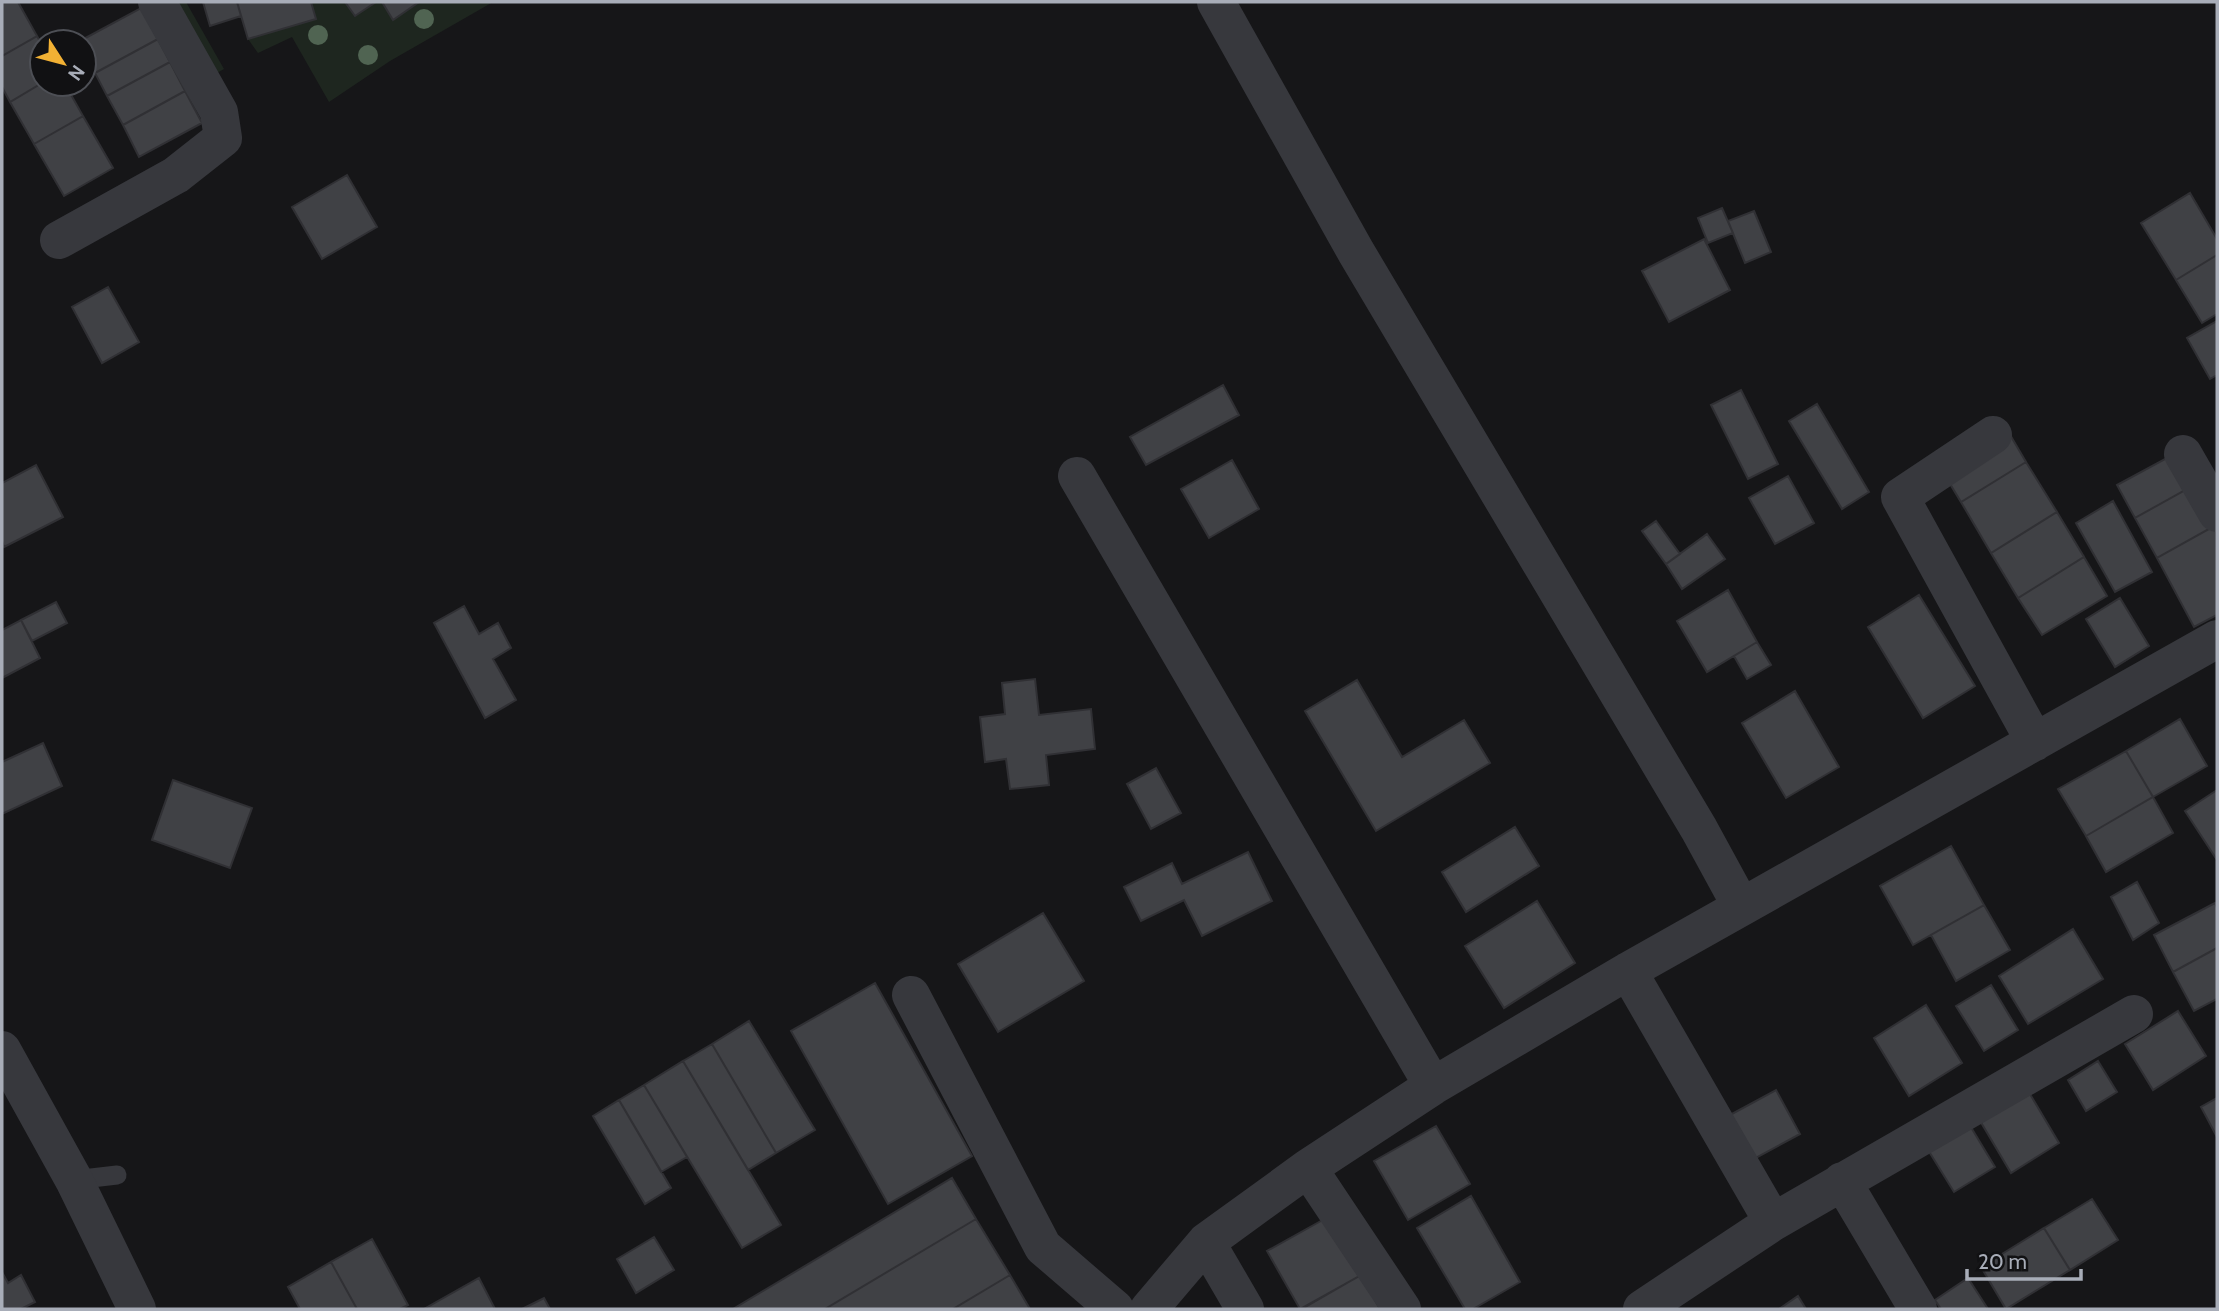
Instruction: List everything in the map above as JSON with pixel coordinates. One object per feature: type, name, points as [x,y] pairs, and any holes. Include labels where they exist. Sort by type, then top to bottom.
[{"type":"street","points":[[59,240],[176,175],[223,138],[219,112],[157,2]]},
{"type":"street","points":[[1216,2],[1356,251],[1699,829],[1741,906]]},
{"type":"street","points":[[1993,435],[1900,497],[2035,742]]},
{"type":"street","points":[[2183,454],[2217,513]]},
{"type":"street","points":[[1077,477],[1433,1086]]},
{"type":"street","points":[[1149,1309],[1206,1242],[1308,1168],[1433,1086],[1741,906],[2035,742],[2213,652]]},
{"type":"street","points":[[1628,971],[1773,1222]]},
{"type":"street","points":[[911,995],[1043,1247],[1115,1309]]},
{"type":"street","points":[[1655,1306],[1773,1222],[2134,1014]]},
{"type":"street","points":[[7,1073],[75,1180],[122,1304]]},
{"type":"street","points":[[1308,1168],[1402,1309]]},
{"type":"street","points":[[1842,1181],[1918,1309]]},
{"type":"street","points":[[1206,1242],[1245,1309]]},
{"type":"lane","points":[[75,1180],[117,1175]]},
{"type":"shaded area","points":[[177,2],[186,2],[224,69],[217,73]]},
{"type":"shaded area","points":[[311,2],[493,2],[390,61],[329,102],[292,37],[258,53],[248,39],[316,18]]},
{"type":"building","points":[[2,2],[18,2],[33,28],[28,28],[28,41],[2,56]]},
{"type":"building","points":[[203,2],[237,2],[241,16],[210,26]]},
{"type":"building","points":[[237,2],[311,2],[316,19],[248,39]]},
{"type":"building","points":[[345,2],[376,2],[355,16]]},
{"type":"building","points":[[382,2],[419,2],[393,20]]},
{"type":"building","points":[[141,8],[158,39],[98,71],[98,31]]},
{"type":"building","points":[[158,39],[170,62],[107,96],[98,79],[98,71]]},
{"type":"building","points":[[28,41],[28,91],[10,102],[2,87],[2,56]]},
{"type":"building","points":[[170,62],[185,91],[123,125],[107,96]]},
{"type":"building","points":[[28,91],[28,98],[73,98],[83,116],[34,144],[10,102]]},
{"type":"building","points":[[185,91],[202,123],[139,157],[123,125]]},
{"type":"building","points":[[83,116],[113,168],[64,196],[34,144]]},
{"type":"building","points":[[347,175],[377,227],[322,259],[292,207]]},
{"type":"building","points":[[2190,193],[2217,239],[2217,255],[2176,280],[2141,223]]},
{"type":"building","points":[[1722,208],[1733,233],[1708,243],[1698,218]]},
{"type":"building","points":[[1754,211],[1771,252],[1745,263],[1728,221]]},
{"type":"building","points":[[1704,239],[1730,290],[1669,322],[1642,271]]},
{"type":"building","points":[[2217,255],[2217,314],[2202,323],[2176,280]]},
{"type":"building","points":[[108,287],[139,342],[102,363],[72,307]]},
{"type":"building","points":[[2217,321],[2217,375],[2210,379],[2187,338]]},
{"type":"building","points":[[1223,385],[1239,415],[1146,465],[1130,437]]},
{"type":"building","points":[[1741,390],[1778,464],[1748,479],[1711,405]]},
{"type":"building","points":[[1817,404],[1869,492],[1842,509],[1789,421]]},
{"type":"building","points":[[2009,433],[2026,462],[1961,502],[1944,474]]},
{"type":"building","points":[[2176,453],[2194,485],[2135,518],[2117,485]]},
{"type":"building","points":[[1232,460],[1259,509],[1209,538],[1181,489]]},
{"type":"building","points":[[2026,462],[2057,512],[1991,553],[1961,502]]},
{"type":"building","points":[[36,465],[63,517],[4,547],[2,483]]},
{"type":"building","points":[[1788,476],[1814,523],[1775,544],[1749,498]]},
{"type":"building","points":[[2194,485],[2216,525],[2157,558],[2135,518]]},
{"type":"building","points":[[2113,501],[2152,572],[2115,592],[2076,523]]},
{"type":"building","points":[[2057,512],[2084,557],[2018,598],[1991,553]]},
{"type":"building","points":[[1656,521],[1680,554],[1666,564],[1642,531]]},
{"type":"building","points":[[2216,525],[2217,615],[2194,627],[2157,558]]},
{"type":"building","points":[[1707,534],[1725,559],[1682,589],[1666,564]]},
{"type":"building","points":[[2084,557],[2107,596],[2042,635],[2018,598]]},
{"type":"building","points":[[1728,590],[1757,642],[1707,672],[1677,621]]},
{"type":"building","points":[[1919,595],[1975,686],[1923,718],[1868,627]]},
{"type":"building","points":[[2120,598],[2149,646],[2115,667],[2086,619]]},
{"type":"building","points":[[56,602],[67,623],[32,641],[21,620]]},
{"type":"building","points":[[464,606],[479,634],[498,623],[511,648],[493,659],[516,700],[485,718],[434,623]]},
{"type":"building","points":[[21,620],[40,658],[2,678],[2,630]]},
{"type":"building","points":[[1757,642],[1771,665],[1747,679],[1734,656]]},
{"type":"building","points":[[1035,679],[1039,715],[1091,709],[1095,749],[1046,755],[1049,785],[1010,789],[1006,759],[985,762],[980,717],[1005,714],[1002,683]]},
{"type":"building","points":[[1357,680],[1402,757],[1464,720],[1490,763],[1376,831],[1305,711]]},
{"type":"building","points":[[1795,691],[1839,767],[1786,798],[1742,723]]},
{"type":"building","points":[[2180,719],[2207,766],[2153,797],[2126,751]]},
{"type":"building","points":[[43,743],[62,786],[2,814],[2,762]]},
{"type":"building","points":[[2126,751],[2153,797],[2086,836],[2058,789]]},
{"type":"building","points":[[1156,768],[1181,813],[1151,829],[1127,784]]},
{"type":"building","points":[[173,780],[252,808],[230,868],[152,840]]},
{"type":"building","points":[[2217,790],[2217,860],[2185,811]]},
{"type":"building","points":[[2153,797],[2173,833],[2106,872],[2086,836]]},
{"type":"building","points":[[1515,827],[1539,866],[1466,912],[1442,872]]},
{"type":"building","points":[[1951,846],[1984,905],[1913,945],[1880,886]]},
{"type":"building","points":[[1248,852],[1272,901],[1202,936],[1184,900],[1141,921],[1124,887],[1172,863],[1182,884]]},
{"type":"building","points":[[2137,882],[2159,923],[2133,940],[2111,897]]},
{"type":"building","points":[[1537,901],[1575,963],[1504,1008],[1465,946]]},
{"type":"building","points":[[2215,903],[2217,948],[2173,972],[2154,935]]},
{"type":"building","points":[[1984,905],[2010,950],[1956,981],[1931,935]]},
{"type":"building","points":[[1043,913],[1084,981],[998,1032],[958,964]]},
{"type":"building","points":[[2073,929],[2103,979],[2028,1024],[1999,976]]},
{"type":"building","points":[[2217,948],[2217,999],[2194,1011],[2173,972]]},
{"type":"building","points":[[875,983],[972,1156],[888,1204],[791,1031]]},
{"type":"building","points":[[1991,985],[2018,1030],[1984,1051],[1956,1006]]},
{"type":"building","points":[[1926,1005],[1962,1063],[1909,1096],[1874,1038]]},
{"type":"building","points":[[2178,1011],[2206,1056],[2153,1090],[2125,1044]]},
{"type":"building","points":[[749,1021],[815,1130],[776,1153],[712,1044]]},
{"type":"building","points":[[712,1044],[776,1153],[748,1170],[683,1061]]},
{"type":"building","points":[[683,1061],[781,1225],[742,1248],[644,1085]]},
{"type":"building","points":[[2098,1061],[2117,1092],[2086,1111],[2068,1080]]},
{"type":"building","points":[[2024,1084],[2059,1143],[2011,1173],[1976,1114]]},
{"type":"building","points":[[644,1085],[687,1157],[661,1172],[619,1100]]},
{"type":"building","points":[[1776,1090],[1800,1134],[1754,1159],[1730,1115]]},
{"type":"building","points":[[2217,1098],[2217,1137],[2201,1107]]},
{"type":"building","points":[[619,1100],[671,1188],[645,1204],[593,1116]]},
{"type":"building","points":[[1966,1119],[1995,1167],[1954,1192],[1925,1145]]},
{"type":"building","points":[[1436,1126],[1470,1184],[1408,1220],[1374,1161]]},
{"type":"building","points":[[952,1178],[976,1219],[825,1309],[733,1309]]},
{"type":"building","points":[[1471,1196],[1520,1282],[1473,1309],[1465,1309],[1417,1228]]},
{"type":"building","points":[[2092,1199],[2118,1240],[2070,1270],[2044,1228]]},
{"type":"building","points":[[1328,1217],[1361,1275],[1300,1309],[1267,1251]]},
{"type":"building","points":[[976,1219],[1010,1275],[953,1309],[825,1309]]},
{"type":"building","points":[[2044,1228],[2070,1270],[2006,1309],[1981,1267]]},
{"type":"building","points":[[654,1237],[674,1270],[636,1293],[617,1259]]},
{"type":"building","points":[[372,1239],[408,1305],[400,1309],[357,1309],[331,1262]]},
{"type":"building","points":[[331,1262],[357,1309],[300,1309],[288,1287]]},
{"type":"building","points":[[2,1272],[8,1283],[21,1275],[35,1302],[21,1309],[2,1309]]},
{"type":"building","points":[[1010,1275],[1030,1309],[953,1309]]},
{"type":"building","points":[[1361,1275],[1380,1309],[1302,1309]]},
{"type":"building","points":[[479,1278],[495,1309],[424,1309]]},
{"type":"building","points":[[1968,1278],[1988,1309],[1941,1309],[1935,1300]]},
{"type":"building","points":[[1798,1296],[1806,1309],[1779,1309]]},
{"type":"building","points":[[544,1298],[550,1309],[522,1309]]}]
